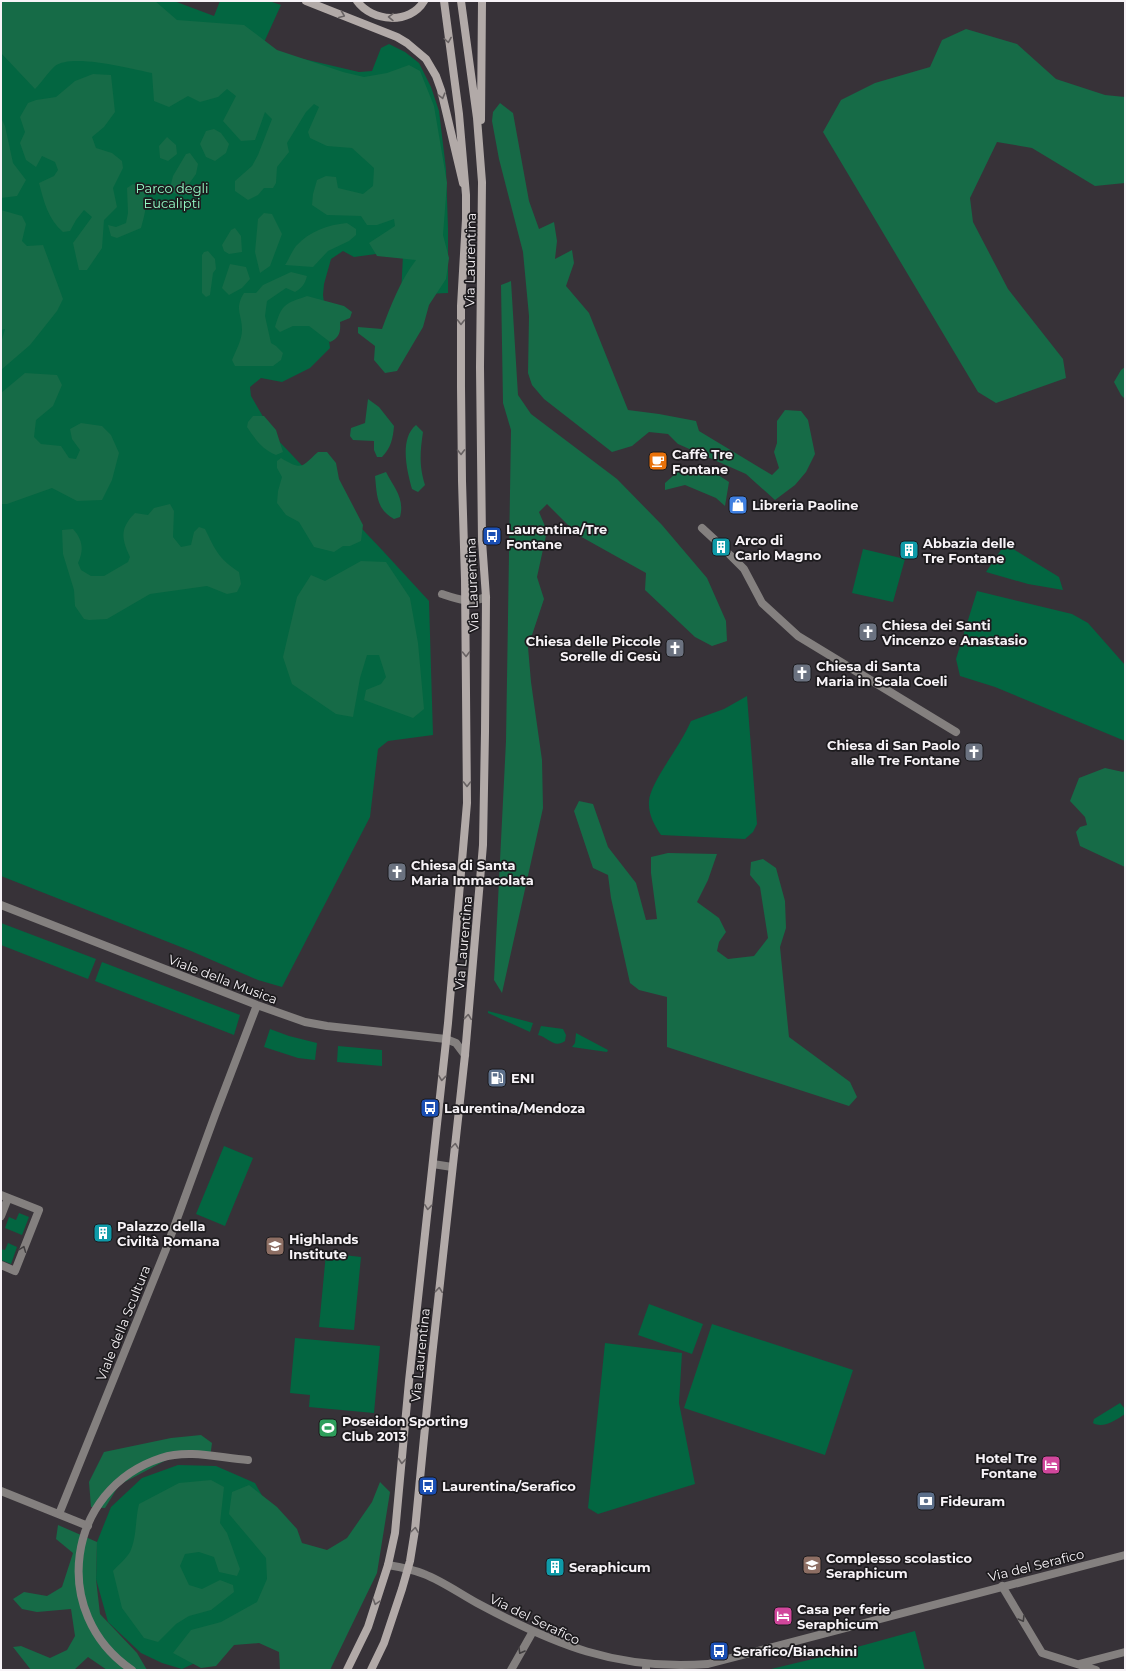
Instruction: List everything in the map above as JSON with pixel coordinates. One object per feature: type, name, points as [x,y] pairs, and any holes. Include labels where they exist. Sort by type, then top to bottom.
[{"type":"main road","points":[[306,1],[397,37],[413,46],[426,59],[436,76],[441,90],[459,172],[466,195]]},
{"type":"main road","points":[[357,1],[363,8],[371,13],[396,18],[406,16],[416,11],[424,1]]},
{"type":"main road","name":"Via Laurentina","points":[[347,1670],[368,1627],[388,1565],[396,1522],[409,1381],[446,1039],[467,803],[466,601],[461,387],[462,292],[466,195],[459,114],[444,1]]},
{"type":"main road","name":"Via Laurentina","points":[[371,1670],[387,1635],[408,1569],[415,1530],[452,1167],[465,1055],[484,819],[486,597],[482,541],[480,401],[483,236],[481,156],[461,1]]},
{"type":"main road","points":[[481,156],[482,1]]},
{"type":"street","points":[[702,528],[715,540]]},
{"type":"street","points":[[730,555],[744,569],[762,603],[798,636],[956,732]]},
{"type":"street","points":[[442,594],[466,601],[486,597]]},
{"type":"street","name":"Viale della Musica","points":[[1,905],[257,1005],[305,1022],[327,1026],[446,1039]]},
{"type":"street","name":"Viale della Scultura","points":[[59,1514],[166,1249],[257,1005]]},
{"type":"street","points":[[446,1039],[456,1043],[465,1055]]},
{"type":"street","points":[[433,1164],[452,1167]]},
{"type":"street","points":[[1,1216],[5,1197],[39,1210],[15,1271],[1,1265]]},
{"type":"street","points":[[132,1670],[116,1658],[102,1641],[88,1620],[82,1603],[78,1582],[79,1564],[82,1544],[96,1509],[110,1492],[129,1474],[161,1458],[196,1454],[248,1460]]},
{"type":"street","points":[[1,1491],[88,1526]]},
{"type":"street","name":"Via del Serafico","points":[[408,1569],[428,1576],[532,1633],[558,1645],[596,1660],[646,1669],[680,1668],[708,1664],[1125,1555]]},
{"type":"street","points":[[388,1565],[408,1569]]},
{"type":"street","points":[[1002,1586],[1042,1653],[1096,1670]]},
{"type":"street","points":[[511,1670],[532,1633]]},
{"type":"street","points":[[1078,1664],[1125,1652]]},
{"type":"green space","name":"Parco degli Eucalipti","points":[[1,1],[174,1],[214,16],[220,1],[269,1],[281,5],[261,49],[359,72],[372,71],[381,48],[389,44],[405,52],[419,63],[431,87],[439,111],[446,169],[448,293],[401,295],[403,255],[376,254],[354,257],[343,251],[331,259],[324,284],[323,295],[330,348],[310,368],[282,382],[261,378],[250,387],[251,396],[275,437],[429,601],[433,735],[388,741],[378,749],[370,817],[282,987],[258,980],[191,951],[1,876]]},
{"type":"green space","points":[[1,1],[155,1],[177,20],[244,25],[277,50],[343,72],[364,77],[387,73],[409,65],[420,71],[434,106],[447,183],[443,235],[449,258],[446,279],[429,305],[423,327],[397,371],[385,373],[374,360],[375,346],[358,333],[358,327],[382,329],[392,302],[410,268],[416,260],[377,256],[369,243],[395,226],[394,219],[377,225],[367,225],[361,216],[327,215],[312,205],[317,180],[326,176],[336,177],[338,188],[363,194],[373,186],[374,168],[352,148],[327,146],[310,138],[308,132],[319,107],[314,104],[306,112],[287,143],[289,152],[277,167],[276,183],[273,188],[264,188],[258,195],[248,200],[235,191],[235,181],[252,166],[258,155],[272,119],[265,112],[255,140],[241,141],[223,121],[236,96],[227,89],[218,97],[200,102],[188,96],[169,107],[154,101],[152,73],[88,61],[63,62],[55,66],[35,89],[1,53]]},
{"type":"green space","points":[[966,29],[1017,44],[1056,79],[1105,95],[1125,97],[1125,183],[1095,186],[1032,148],[997,142],[970,198],[973,222],[1008,289],[1063,359],[1066,378],[996,403],[978,392],[823,132],[841,100],[875,83],[930,67],[942,40]]},
{"type":"green space","points":[[93,74],[111,75],[115,112],[104,127],[92,137],[96,148],[112,153],[122,161],[123,168],[113,188],[117,207],[104,220],[102,248],[87,270],[79,270],[73,243],[92,217],[84,210],[70,231],[63,232],[54,222],[45,203],[39,183],[54,176],[58,170],[55,162],[42,156],[36,167],[26,160],[20,143],[25,132],[20,117],[28,103],[36,100],[56,97],[75,81]]},
{"type":"green space","points":[[500,103],[513,113],[529,201],[539,229],[554,222],[557,241],[555,259],[572,250],[574,263],[566,286],[589,313],[628,410],[696,421],[699,431],[772,475],[779,468],[774,452],[777,443],[777,421],[785,410],[801,411],[808,420],[815,454],[806,472],[795,485],[775,500],[746,474],[678,444],[668,434],[649,432],[632,446],[612,452],[544,399],[532,385],[528,373],[529,316],[523,252],[499,159],[492,121],[493,112]]},
{"type":"green space","points":[[1,118],[5,126],[13,163],[26,180],[17,196],[1,198]]},
{"type":"green space","points":[[214,129],[221,133],[229,144],[226,153],[215,161],[206,157],[200,144],[206,131]]},
{"type":"green space","points":[[167,137],[176,145],[177,154],[168,161],[160,158],[159,146]]},
{"type":"green space","points":[[190,153],[198,164],[196,174],[181,195],[173,193],[170,188],[173,176],[186,154]]},
{"type":"green space","points":[[133,184],[142,189],[146,197],[146,208],[141,228],[117,238],[111,236],[108,225],[116,227],[126,223],[128,213],[127,188]]},
{"type":"green space","points":[[1,210],[22,216],[26,224],[22,241],[27,246],[43,245],[63,299],[57,311],[30,345],[1,370],[1,343],[5,329],[1,330]]},
{"type":"green space","points":[[264,213],[272,214],[282,234],[270,266],[260,273],[255,252],[258,219]]},
{"type":"green space","points":[[347,223],[356,229],[356,235],[349,241],[328,251],[313,267],[285,265],[296,246],[307,236],[326,227]]},
{"type":"green space","points":[[235,228],[241,236],[242,252],[229,254],[224,251],[222,245],[231,230]]},
{"type":"green space","points":[[208,251],[215,259],[216,269],[213,273],[210,295],[206,297],[202,293],[202,255],[204,252]]},
{"type":"green space","points":[[230,264],[246,267],[250,279],[242,288],[229,295],[222,288]]},
{"type":"green space","points":[[291,272],[307,276],[304,284],[295,292],[286,288],[267,301],[265,316],[271,343],[283,353],[281,360],[273,366],[235,366],[232,360],[242,334],[239,303],[244,293],[256,293],[263,285]]},
{"type":"green space","points":[[511,281],[518,395],[531,414],[617,479],[662,525],[707,578],[726,621],[727,641],[712,646],[695,637],[645,590],[646,573],[578,535],[547,504],[539,512],[547,531],[537,577],[544,599],[528,647],[531,682],[542,760],[543,808],[502,993],[494,980],[506,741],[511,430],[503,403],[501,285]]},
{"type":"green space","points":[[307,296],[344,306],[352,312],[350,318],[340,322],[339,334],[336,339],[330,342],[309,326],[293,326],[280,332],[275,327],[282,309],[285,306],[293,301]]},
{"type":"green space","points":[[1125,367],[1125,399],[1114,382],[1121,370]]},
{"type":"green space","points":[[25,373],[57,375],[62,385],[53,406],[36,420],[34,437],[41,444],[61,446],[69,458],[76,459],[80,450],[72,439],[70,429],[81,423],[102,426],[111,435],[119,453],[112,480],[102,500],[77,501],[52,488],[7,504],[1,504],[1,393]]},
{"type":"green space","points":[[368,399],[379,407],[394,426],[391,443],[388,450],[382,457],[377,457],[374,450],[374,441],[353,440],[350,436],[351,428],[365,423]]},
{"type":"green space","points":[[253,416],[264,416],[276,430],[283,452],[276,455],[271,453],[256,440],[247,427],[248,422]]},
{"type":"green space","points":[[416,425],[423,432],[421,459],[425,485],[418,492],[412,489],[406,456],[408,438]]},
{"type":"green space","points":[[318,452],[327,452],[336,463],[339,479],[363,525],[361,541],[350,546],[343,546],[334,552],[314,547],[299,522],[286,515],[277,503],[278,491],[282,477],[277,468],[277,461],[281,458],[294,465],[301,466]]},
{"type":"green space","points":[[682,468],[712,471],[729,482],[725,506],[716,498],[685,485],[665,490],[665,483]]},
{"type":"green space","points":[[386,472],[398,493],[401,504],[400,517],[394,519],[384,511],[378,501],[375,476]]},
{"type":"green space","points":[[170,504],[174,511],[173,537],[181,547],[191,545],[194,532],[199,527],[205,529],[218,554],[239,572],[241,584],[237,592],[227,594],[207,586],[150,594],[107,619],[84,619],[75,606],[74,590],[63,554],[62,530],[73,529],[81,541],[82,549],[78,563],[81,570],[91,576],[104,576],[128,562],[130,557],[125,544],[124,529],[130,518],[135,513],[148,515],[154,508]]},
{"type":"green space","points":[[1005,544],[1059,577],[1063,590],[1028,584],[986,572]]},
{"type":"green space","points":[[863,549],[905,559],[893,602],[852,593]]},
{"type":"green space","points":[[361,561],[386,562],[410,598],[418,643],[424,709],[413,718],[364,700],[366,690],[381,684],[386,677],[379,655],[367,655],[360,678],[353,717],[336,714],[292,684],[283,657],[297,597],[311,575],[325,581]]},
{"type":"green space","points":[[977,591],[1072,614],[1088,623],[1125,665],[1125,741],[995,687],[960,676],[956,659]]},
{"type":"green space","points":[[747,696],[757,824],[753,832],[745,839],[661,835],[651,815],[649,806],[650,794],[657,779],[691,721],[724,709]]},
{"type":"green space","points":[[1105,768],[1123,772],[1125,770],[1125,867],[1080,846],[1076,832],[1080,827],[1087,825],[1085,817],[1070,801],[1079,778]]},
{"type":"green space","points":[[579,801],[593,804],[608,847],[636,883],[646,920],[657,919],[651,873],[651,857],[668,853],[717,854],[708,880],[697,902],[719,918],[726,932],[719,942],[717,951],[728,959],[754,956],[768,938],[760,887],[750,875],[751,862],[763,859],[776,868],[785,901],[786,928],[780,947],[789,1037],[850,1082],[857,1097],[849,1106],[667,1047],[667,997],[639,990],[630,983],[611,898],[608,875],[593,868],[574,811]]},
{"type":"green space","points":[[1,923],[96,959],[88,979],[1,945]]},
{"type":"green space","points":[[102,962],[240,1015],[234,1035],[95,981]]},
{"type":"green space","points":[[488,1011],[533,1023],[530,1032],[488,1013]]},
{"type":"green space","points":[[541,1026],[563,1029],[566,1035],[565,1041],[558,1044],[538,1035]]},
{"type":"green space","points":[[270,1029],[289,1036],[317,1043],[315,1060],[298,1058],[264,1047]]},
{"type":"green space","points":[[576,1033],[608,1050],[607,1052],[572,1047],[575,1043]]},
{"type":"green space","points":[[338,1046],[382,1050],[382,1066],[337,1062]]},
{"type":"green space","points":[[224,1146],[253,1158],[225,1226],[196,1214]]},
{"type":"green space","points":[[19,1213],[29,1217],[22,1235],[5,1228],[9,1217],[16,1220]]},
{"type":"green space","points":[[8,1243],[17,1247],[11,1264],[1,1260],[1,1249],[5,1250]]},
{"type":"green space","points":[[326,1253],[361,1257],[354,1330],[319,1327]]},
{"type":"green space","points":[[649,1304],[703,1324],[692,1354],[638,1335]]},
{"type":"green space","points":[[712,1324],[853,1370],[825,1455],[684,1408]]},
{"type":"green space","points":[[295,1338],[380,1346],[374,1413],[309,1407],[310,1395],[290,1393]]},
{"type":"green space","points":[[605,1343],[682,1353],[679,1403],[695,1484],[598,1514],[588,1508]]},
{"type":"green space","points":[[1120,1403],[1125,1409],[1125,1414],[1114,1421],[1105,1424],[1097,1425],[1093,1423],[1094,1419]]},
{"type":"green space","points":[[201,1435],[212,1443],[210,1458],[174,1456],[119,1485],[105,1508],[91,1507],[89,1482],[104,1452],[171,1438]]},
{"type":"green space","points":[[178,1465],[216,1466],[255,1483],[293,1551],[234,1645],[182,1669],[162,1663],[141,1653],[108,1622],[96,1579],[97,1542],[111,1507],[142,1478]]},
{"type":"green space","points":[[211,1480],[224,1487],[220,1523],[227,1533],[240,1569],[237,1576],[219,1572],[214,1557],[199,1552],[185,1554],[180,1566],[189,1585],[202,1589],[220,1580],[233,1585],[234,1592],[211,1610],[189,1616],[176,1624],[158,1642],[144,1638],[122,1608],[113,1571],[130,1552],[135,1534],[139,1504],[179,1483]]},
{"type":"green space","points":[[380,1482],[390,1492],[377,1573],[330,1670],[280,1670],[279,1652],[259,1643],[234,1645],[216,1666],[201,1668],[173,1653],[191,1630],[221,1622],[257,1602],[267,1579],[266,1558],[229,1514],[232,1492],[249,1485],[277,1507],[297,1529],[302,1543],[327,1550],[347,1538],[372,1502]]},
{"type":"green space","points":[[58,1525],[97,1542],[96,1579],[100,1614],[137,1653],[147,1670],[107,1670],[88,1657],[74,1670],[31,1670],[13,1647],[21,1646],[50,1658],[67,1650],[75,1636],[71,1609],[37,1612],[22,1609],[13,1599],[24,1592],[47,1596],[62,1587],[73,1553],[56,1539]]},
{"type":"green space","points":[[915,1631],[925,1670],[767,1670],[821,1657]]},
{"type":"tunnel","points":[[715,540],[730,555]]},
{"type":"place","name":"Caffè Tre Fontane","points":[[658,461]]},
{"type":"place","name":"Libreria Paoline","points":[[738,505]]},
{"type":"place","name":"Laurentina/Tre Fontane","points":[[492,536]]},
{"type":"place","name":"Arco di Carlo Magno","points":[[721,547]]},
{"type":"place","name":"Abbazia delle Tre Fontane","points":[[909,550]]},
{"type":"place","name":"Chiesa dei Santi Vincenzo e Anastasio","points":[[868,632]]},
{"type":"place","name":"Chiesa delle Piccole Sorelle di Gesù","points":[[675,648]]},
{"type":"place","name":"Chiesa di Santa Maria in Scala Coeli","points":[[802,673]]},
{"type":"place","name":"Chiesa di San Paolo alle Tre Fontane","points":[[974,752]]},
{"type":"place","name":"Chiesa di Santa Maria Immacolata","points":[[397,872]]},
{"type":"place","name":"ENI","points":[[497,1078]]},
{"type":"place","name":"Laurentina/Mendoza","points":[[430,1108]]},
{"type":"place","name":"Palazzo della Civiltà Romana","points":[[103,1233]]},
{"type":"place","name":"Highlands Institute","points":[[275,1246]]},
{"type":"place","name":"Poseidon Sporting Club 2013","points":[[328,1428]]},
{"type":"place","name":"Hotel Tre Fontane","points":[[1051,1465]]},
{"type":"place","name":"Laurentina/Serafico","points":[[428,1486]]},
{"type":"place","name":"Fideuram","points":[[926,1501]]},
{"type":"place","name":"Complesso scolastico Seraphicum","points":[[812,1565]]},
{"type":"place","name":"Seraphicum","points":[[555,1567]]},
{"type":"place","name":"Casa per ferie Seraphicum","points":[[783,1616]]},
{"type":"place","name":"Serafico/Bianchini","points":[[719,1651]]}]
